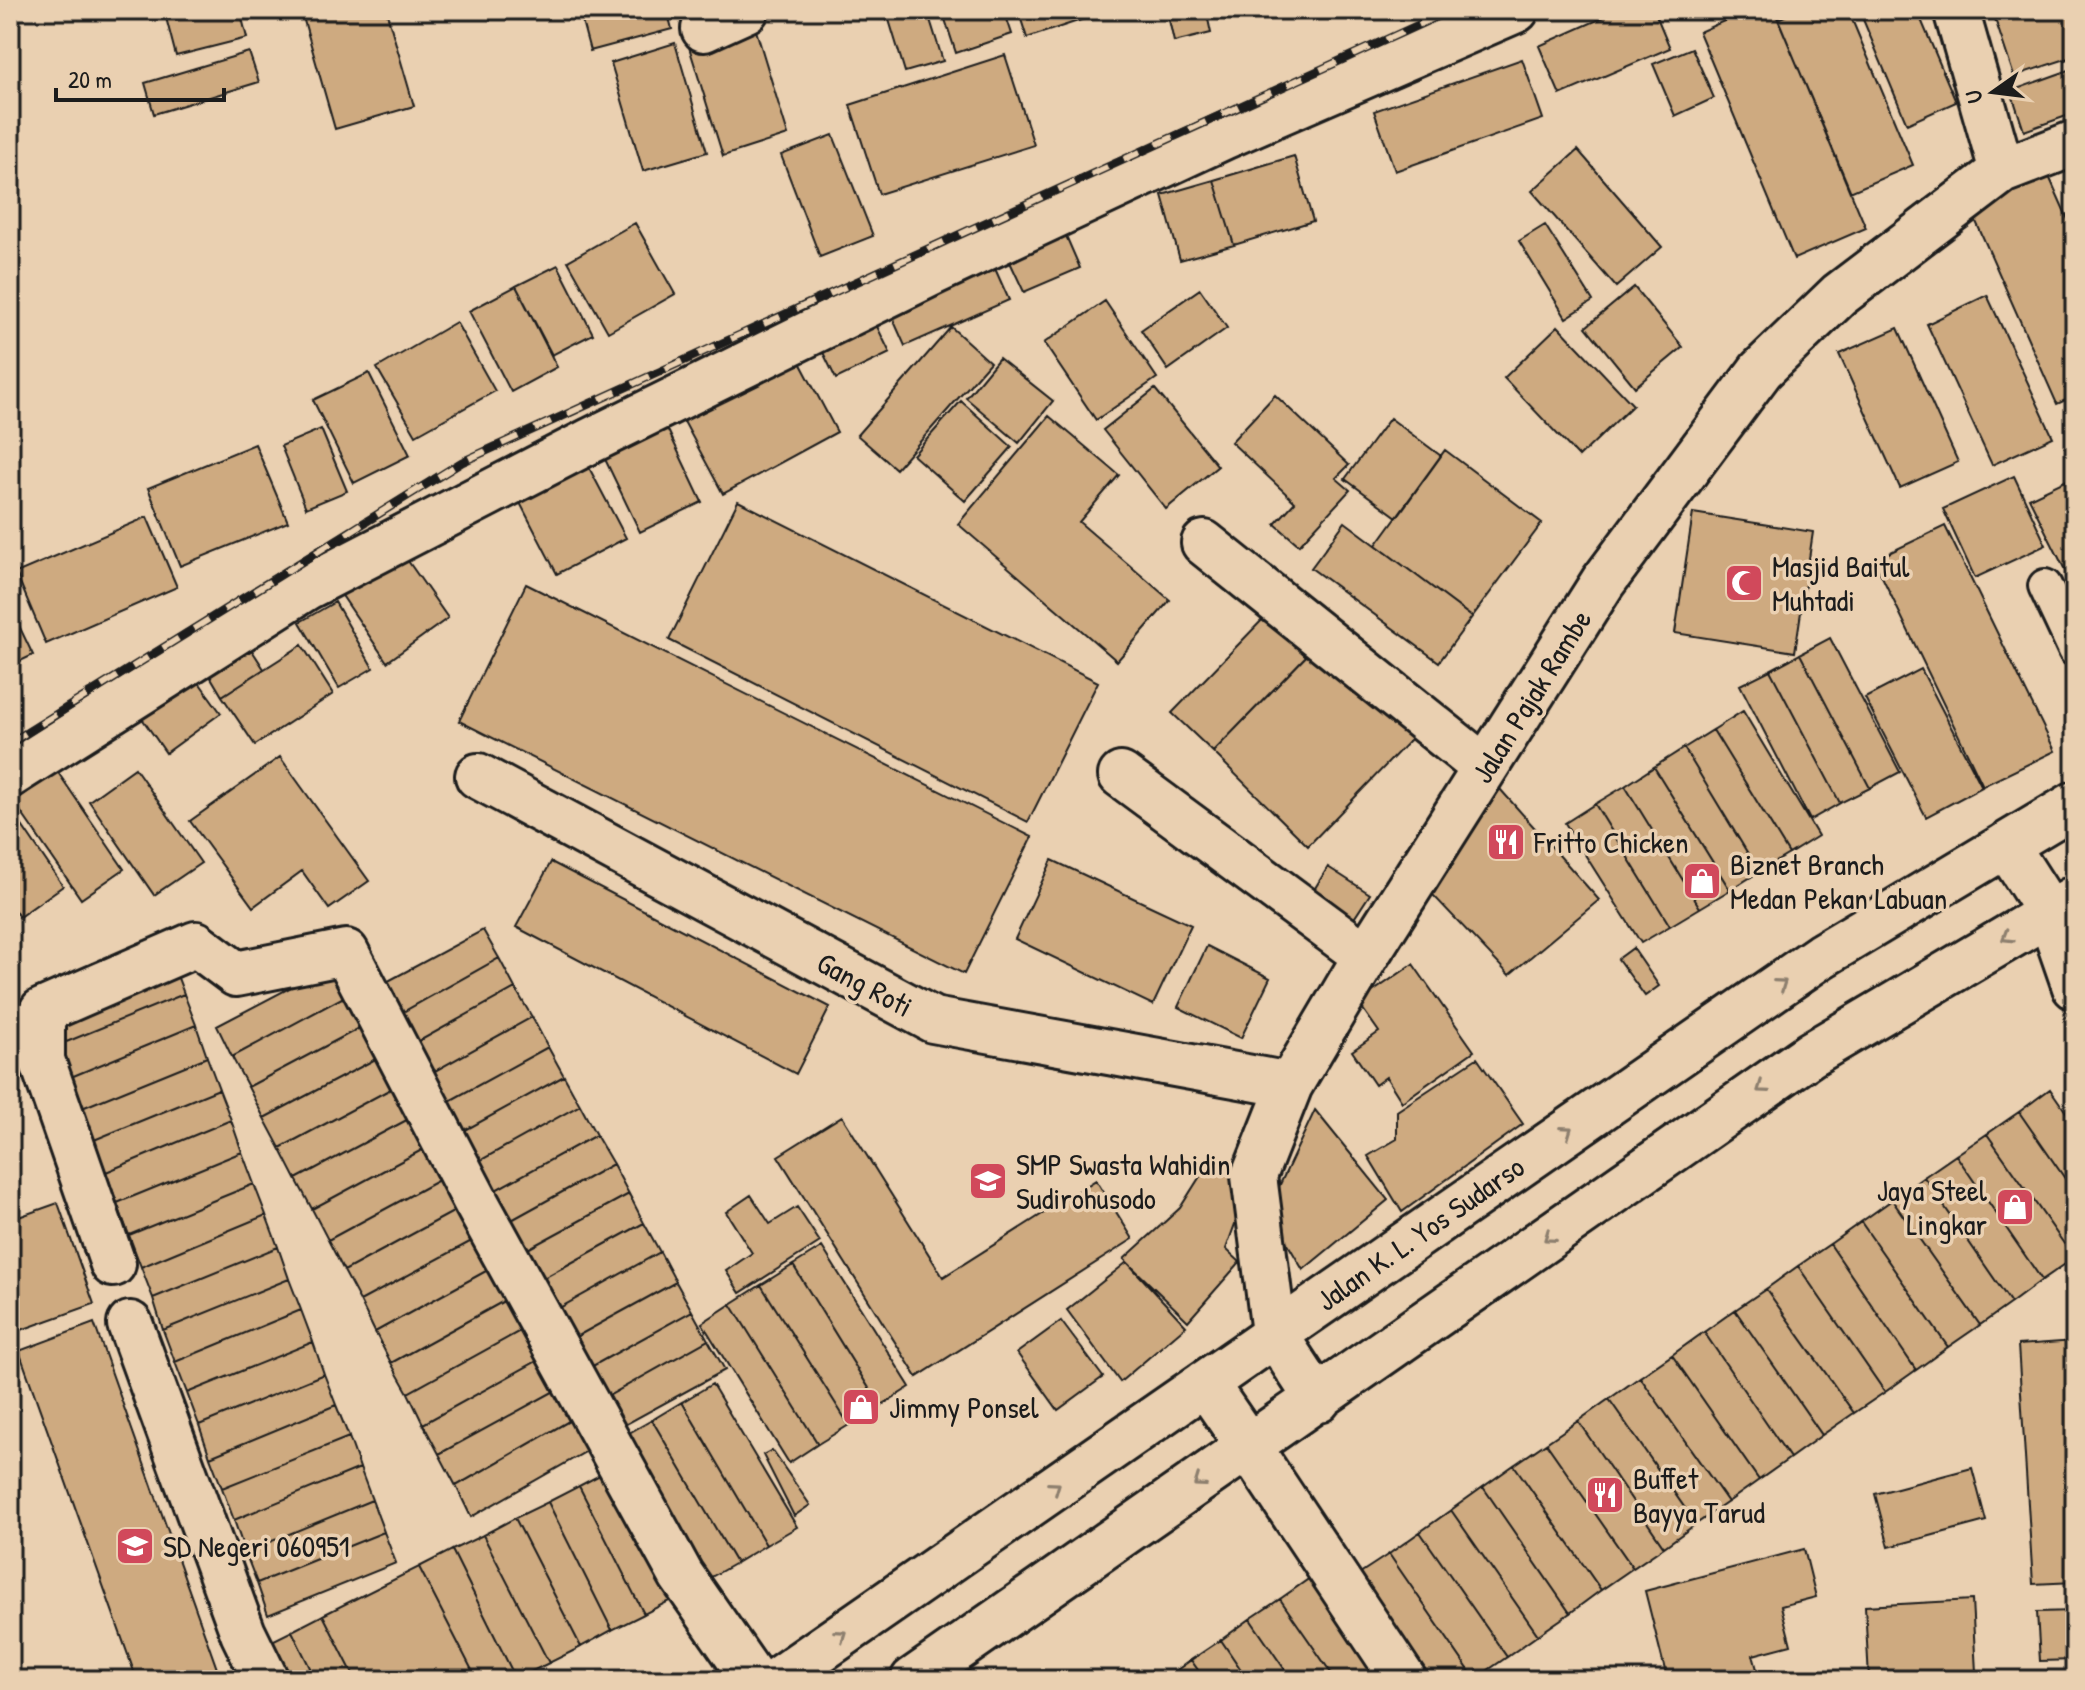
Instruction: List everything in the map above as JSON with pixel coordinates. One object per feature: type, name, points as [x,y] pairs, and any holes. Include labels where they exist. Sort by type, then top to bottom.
[{"type":"main road","points":[[704,29],[746,10]]},
{"type":"main road","points":[[10,775],[307,587],[590,441],[934,272],[1223,137],[1516,10]]},
{"type":"main road","points":[[1956,10],[2002,171]]},
{"type":"main road","name":"Jalan Pajak Rambe","points":[[1274,1333],[1254,1176],[1290,1085],[1366,956],[1603,582],[1761,370],[1839,295],[2002,171],[2075,143]]},
{"type":"main road","points":[[1204,543],[1485,768]]},
{"type":"main road","points":[[1121,775],[1366,956]]},
{"type":"main road","name":"Gang Roti","points":[[478,776],[933,1020],[1290,1085]]},
{"type":"main road","name":"Jalan K. L. Yos Sudarso","points":[[777,1680],[1821,956],[2075,804]]},
{"type":"main road","points":[[2006,845],[2062,905],[2075,987]]},
{"type":"main road","points":[[913,1680],[1811,1054],[2062,905]]},
{"type":"main road","points":[[113,1264],[42,1060],[42,1011],[196,944],[236,974],[346,952],[477,1204],[681,1575],[754,1680]]},
{"type":"main road","points":[[130,1324],[243,1633],[266,1680]]},
{"type":"main road","points":[[1274,1333],[1318,1400]]},
{"type":"main road","points":[[1205,1383],[1404,1680]]},
{"type":"lane","points":[[2045,586],[2075,650]]},
{"type":"building","points":[[164,10],[240,10],[247,38],[176,56]]},
{"type":"building","points":[[301,10],[386,10],[414,106],[335,129]]},
{"type":"building","points":[[579,10],[667,10],[672,29],[590,51]]},
{"type":"building","points":[[886,10],[927,10],[943,61],[905,72]]},
{"type":"building","points":[[942,10],[1004,10],[1012,34],[956,53]]},
{"type":"building","points":[[1018,10],[1091,10],[1093,16],[1027,38]]},
{"type":"building","points":[[1153,10],[1206,10],[1211,33],[1174,42],[1167,11],[1154,13]]},
{"type":"building","points":[[1620,10],[1654,10],[1670,48],[1560,95],[1539,46]]},
{"type":"building","points":[[1749,10],[1774,10],[1866,228],[1794,259],[1699,32]]},
{"type":"building","points":[[1798,10],[1848,10],[1913,165],[1850,192],[1778,19]]},
{"type":"building","points":[[1859,10],[1917,10],[1956,102],[1907,124]]},
{"type":"building","points":[[1992,10],[2075,10],[2075,56],[2014,76]]},
{"type":"building","points":[[755,27],[788,135],[723,156],[689,47]]},
{"type":"building","points":[[675,43],[707,152],[643,171],[611,63]]},
{"type":"building","points":[[1692,48],[1714,98],[1675,116],[1653,64]]},
{"type":"building","points":[[249,52],[259,82],[154,114],[145,83]]},
{"type":"building","points":[[1005,55],[1034,145],[879,194],[850,105]]},
{"type":"building","points":[[1522,59],[1543,119],[1395,171],[1374,111]]},
{"type":"building","points":[[2075,68],[2075,113],[2024,131],[2011,91]]},
{"type":"building","points":[[833,135],[873,236],[820,257],[781,155]]},
{"type":"building","points":[[1578,150],[1662,247],[1616,287],[1532,191]]},
{"type":"building","points":[[1294,156],[1313,221],[1234,245],[1214,180]]},
{"type":"building","points":[[2048,174],[2075,235],[2075,396],[2057,404],[1970,208]]},
{"type":"building","points":[[1214,180],[1234,245],[1180,260],[1162,195]]},
{"type":"building","points":[[1060,222],[1080,268],[1024,292],[1003,247]]},
{"type":"building","points":[[635,223],[675,294],[608,332],[568,261]]},
{"type":"building","points":[[1545,225],[1593,301],[1566,318],[1519,241]]},
{"type":"building","points":[[989,255],[1009,300],[905,346],[885,301]]},
{"type":"building","points":[[558,265],[593,334],[552,355],[516,286]]},
{"type":"building","points":[[516,286],[557,367],[511,392],[469,311]]},
{"type":"building","points":[[1634,287],[1683,347],[1635,387],[1586,327]]},
{"type":"building","points":[[1200,289],[1227,328],[1168,370],[1141,330]]},
{"type":"building","points":[[1987,295],[2053,437],[1992,465],[1927,324]]},
{"type":"building","points":[[1105,301],[1157,378],[1096,420],[1044,343]]},
{"type":"building","points":[[870,312],[890,353],[836,379],[816,338]]},
{"type":"building","points":[[456,322],[495,391],[416,435],[377,368]]},
{"type":"building","points":[[1558,326],[1633,405],[1579,457],[1504,378]]},
{"type":"building","points":[[951,327],[990,362],[896,469],[857,435]]},
{"type":"building","points":[[1898,328],[1958,462],[1900,488],[1839,354]]},
{"type":"building","points":[[794,351],[837,432],[723,494],[680,414]]},
{"type":"building","points":[[999,358],[1053,401],[1019,443],[966,398]]},
{"type":"building","points":[[369,373],[410,455],[354,483],[313,400]]},
{"type":"building","points":[[1155,389],[1218,466],[1166,509],[1103,430]]},
{"type":"building","points":[[1275,395],[1349,465],[1336,478],[1350,490],[1299,545],[1275,524],[1295,502],[1231,442]]},
{"type":"building","points":[[961,401],[1012,447],[965,501],[913,455]]},
{"type":"building","points":[[1049,416],[1119,475],[1079,522],[1170,600],[1117,661],[958,524]]},
{"type":"building","points":[[1390,418],[1441,456],[1397,517],[1345,479]]},
{"type":"building","points":[[666,426],[702,502],[640,532],[603,455]]},
{"type":"building","points":[[321,429],[347,491],[306,508],[281,446]]},
{"type":"building","points":[[255,444],[288,522],[180,566],[148,488]]},
{"type":"building","points":[[1445,450],[1542,523],[1472,617],[1376,545]]},
{"type":"building","points":[[585,460],[626,538],[557,574],[517,497]]},
{"type":"building","points":[[2014,476],[2046,545],[1975,578],[1943,509]]},
{"type":"building","points":[[2073,477],[2075,482],[2075,590],[2029,498]]},
{"type":"building","points":[[738,501],[1098,682],[1028,822],[669,640]]},
{"type":"building","name":"Masjid Baitul Muhtadi","points":[[1693,513],[1813,532],[1795,652],[1675,633]]},
{"type":"building","points":[[147,517],[177,587],[46,644],[16,573]]},
{"type":"building","points":[[1345,522],[1472,617],[1439,662],[1311,568]]},
{"type":"building","points":[[1945,526],[2055,751],[1983,786],[1874,560]]},
{"type":"building","points":[[401,551],[448,618],[387,662],[341,594]]},
{"type":"building","points":[[526,584],[1032,837],[964,974],[459,721]]},
{"type":"building","points":[[335,602],[373,668],[339,688],[300,622]]},
{"type":"building","points":[[10,607],[33,655],[10,666]]},
{"type":"building","points":[[1266,616],[1306,656],[1213,752],[1172,713]]},
{"type":"building","points":[[244,638],[264,669],[222,696],[203,664]]},
{"type":"building","points":[[1830,638],[1900,772],[1870,788],[1800,654]]},
{"type":"building","points":[[302,645],[333,694],[255,745],[222,696]]},
{"type":"building","points":[[1317,645],[1412,738],[1308,846],[1213,752]]},
{"type":"building","points":[[1800,654],[1870,788],[1840,803],[1770,670]]},
{"type":"building","points":[[1921,669],[1982,787],[1926,817],[1865,698]]},
{"type":"building","points":[[1770,670],[1840,803],[1810,820],[1740,685]]},
{"type":"building","points":[[193,674],[221,713],[166,753],[139,714]]},
{"type":"building","points":[[1743,711],[1818,836],[1789,854],[1713,730]]},
{"type":"building","points":[[1713,730],[1789,854],[1759,872],[1684,748]]},
{"type":"building","points":[[1684,748],[1759,872],[1730,890],[1654,767]]},
{"type":"building","points":[[280,757],[369,881],[329,909],[302,871],[253,907],[190,821]]},
{"type":"building","points":[[1654,767],[1730,890],[1700,908],[1625,786]]},
{"type":"building","points":[[135,768],[201,863],[154,895],[89,801]]},
{"type":"building","points":[[57,771],[124,869],[81,899],[14,802]]},
{"type":"building","points":[[1625,786],[1700,908],[1670,926],[1595,804]]},
{"type":"building","name":"Fritto Chicken","points":[[1500,789],[1599,900],[1509,975],[1432,894]]},
{"type":"building","points":[[1595,804],[1670,926],[1641,943],[1565,823]]},
{"type":"building","points":[[10,808],[63,886],[19,917],[10,903]]},
{"type":"building","points":[[1052,860],[1191,925],[1153,1005],[1015,939]]},
{"type":"building","points":[[551,862],[830,1007],[796,1074],[516,927]]},
{"type":"building","points":[[1328,867],[1370,894],[1353,920],[1312,893]]},
{"type":"building","points":[[483,930],[499,958],[396,1016],[379,986]]},
{"type":"building","points":[[1207,946],[1270,978],[1241,1038],[1178,1007]]},
{"type":"building","points":[[1633,948],[1659,986],[1645,996],[1618,959]]},
{"type":"building","points":[[499,958],[515,988],[412,1045],[396,1016]]},
{"type":"building","points":[[172,962],[184,994],[59,1045],[47,1013]]},
{"type":"building","points":[[339,962],[355,991],[232,1057],[217,1026]]},
{"type":"building","points":[[1413,964],[1474,1051],[1402,1102],[1386,1077],[1375,1085],[1352,1051],[1379,1032],[1358,1002]]},
{"type":"building","points":[[515,988],[532,1017],[428,1075],[412,1045]]},
{"type":"building","points":[[355,991],[371,1022],[248,1087],[232,1057]]},
{"type":"building","points":[[184,994],[196,1025],[71,1077],[59,1045]]},
{"type":"building","points":[[532,1017],[548,1047],[444,1104],[428,1075]]},
{"type":"building","points":[[371,1022],[387,1053],[264,1118],[248,1087]]},
{"type":"building","points":[[196,1025],[207,1057],[82,1108],[71,1077]]},
{"type":"building","points":[[548,1047],[564,1076],[460,1133],[444,1104]]},
{"type":"building","points":[[387,1053],[402,1083],[280,1148],[264,1118]]},
{"type":"building","points":[[207,1057],[219,1089],[94,1140],[82,1108]]},
{"type":"building","points":[[1477,1058],[1523,1124],[1402,1212],[1368,1156],[1397,1139],[1397,1111]]},
{"type":"building","points":[[564,1076],[580,1105],[476,1163],[460,1133]]},
{"type":"building","points":[[402,1083],[418,1114],[296,1179],[280,1148]]},
{"type":"building","points":[[219,1089],[231,1120],[106,1172],[94,1140]]},
{"type":"building","points":[[2050,1089],[2075,1125],[2075,1193],[2019,1112]]},
{"type":"building","points":[[580,1105],[596,1135],[492,1192],[476,1163]]},
{"type":"building","points":[[1315,1110],[1388,1200],[1303,1270],[1268,1210]]},
{"type":"building","points":[[2019,1112],[2075,1193],[2074,1258],[1987,1134]]},
{"type":"building","points":[[418,1114],[433,1144],[312,1209],[296,1179]]},
{"type":"building","points":[[842,1116],[943,1277],[1096,1180],[1133,1239],[917,1377],[778,1156]]},
{"type":"building","points":[[231,1120],[242,1152],[117,1203],[106,1172]]},
{"type":"building","name":"Jaya Steel Lingkar","points":[[1987,1134],[2074,1258],[2042,1280],[1956,1155]]},
{"type":"building","points":[[596,1135],[613,1164],[508,1222],[492,1192]]},
{"type":"building","points":[[433,1144],[450,1174],[328,1240],[312,1209]]},
{"type":"building","points":[[242,1152],[254,1184],[129,1235],[117,1203]]},
{"type":"building","points":[[1956,1155],[2042,1280],[2011,1303],[1924,1177]]},
{"type":"building","points":[[1211,1159],[1249,1185],[1226,1249],[1240,1262],[1188,1321],[1124,1259],[1180,1208]]},
{"type":"building","points":[[613,1164],[629,1194],[524,1251],[508,1222]]},
{"type":"building","points":[[450,1174],[466,1205],[344,1271],[328,1240]]},
{"type":"building","points":[[1924,1177],[2011,1303],[1980,1325],[1892,1200]]},
{"type":"building","points":[[254,1184],[266,1215],[141,1267],[129,1235]]},
{"type":"building","points":[[629,1194],[644,1223],[540,1280],[524,1251]]},
{"type":"building","points":[[751,1195],[770,1224],[797,1207],[820,1242],[740,1293],[726,1271],[752,1253],[726,1212]]},
{"type":"building","points":[[1892,1200],[1980,1325],[1948,1347],[1861,1222]]},
{"type":"building","points":[[58,1203],[94,1304],[10,1334],[10,1220]]},
{"type":"building","points":[[466,1205],[481,1236],[360,1301],[344,1271]]},
{"type":"building","points":[[266,1215],[278,1247],[153,1298],[141,1267]]},
{"type":"building","points":[[1861,1222],[1948,1347],[1916,1370],[1830,1244]]},
{"type":"building","points":[[644,1223],[660,1252],[556,1310],[540,1280]]},
{"type":"building","points":[[481,1236],[497,1265],[375,1332],[360,1301]]},
{"type":"building","points":[[1830,1244],[1916,1370],[1885,1392],[1798,1266]]},
{"type":"building","points":[[278,1247],[289,1279],[163,1330],[153,1298]]},
{"type":"building","points":[[822,1247],[910,1387],[880,1406],[793,1265]]},
{"type":"building","points":[[660,1252],[676,1282],[572,1339],[556,1310]]},
{"type":"building","points":[[1127,1262],[1186,1326],[1120,1382],[1067,1310]]},
{"type":"building","points":[[497,1265],[513,1296],[391,1363],[375,1332]]},
{"type":"building","points":[[793,1265],[880,1406],[849,1425],[761,1285]]},
{"type":"building","points":[[1798,1266],[1885,1392],[1854,1413],[1766,1289]]},
{"type":"building","points":[[289,1279],[301,1310],[175,1362],[163,1330]]},
{"type":"building","points":[[676,1282],[692,1311],[589,1368],[572,1339]]},
{"type":"building","points":[[761,1285],[849,1425],[818,1444],[731,1304]]},
{"type":"building","points":[[1766,1289],[1854,1413],[1822,1435],[1735,1310]]},
{"type":"building","points":[[513,1296],[529,1326],[408,1393],[391,1363]]},
{"type":"building","points":[[731,1304],[818,1444],[789,1463],[702,1323]]},
{"type":"building","points":[[301,1310],[313,1342],[187,1393],[175,1362]]},
{"type":"building","points":[[1735,1310],[1822,1435],[1790,1458],[1704,1332]]},
{"type":"building","points":[[692,1311],[708,1340],[605,1398],[589,1368]]},
{"type":"building","points":[[1061,1321],[1103,1377],[1058,1410],[1017,1353]]},
{"type":"building","points":[[94,1323],[221,1680],[137,1680],[19,1351]]},
{"type":"building","points":[[529,1326],[544,1357],[423,1424],[408,1393]]},
{"type":"building","points":[[1704,1332],[1790,1458],[1759,1480],[1672,1355]]},
{"type":"building","points":[[708,1340],[725,1370],[621,1427],[605,1398]]},
{"type":"building","points":[[2075,1341],[2075,1582],[2033,1584],[2018,1345]]},
{"type":"building","points":[[313,1342],[324,1374],[199,1425],[187,1393]]},
{"type":"building","points":[[1672,1355],[1759,1480],[1728,1502],[1640,1377]]},
{"type":"building","points":[[544,1357],[560,1388],[439,1454],[423,1424]]},
{"type":"building","points":[[324,1374],[336,1405],[210,1457],[199,1425]]},
{"type":"building","points":[[1640,1377],[1728,1502],[1696,1524],[1609,1399]]},
{"type":"building","points":[[712,1384],[797,1527],[766,1545],[682,1402]]},
{"type":"building","points":[[560,1388],[576,1417],[456,1486],[439,1454]]},
{"type":"building","points":[[1609,1399],[1696,1524],[1664,1547],[1578,1421]]},
{"type":"building","points":[[682,1402],[766,1545],[736,1563],[652,1420]]},
{"type":"building","points":[[336,1405],[349,1437],[222,1488],[210,1457]]},
{"type":"building","points":[[576,1417],[592,1448],[471,1517],[456,1486]]},
{"type":"building","points":[[652,1420],[736,1563],[706,1580],[622,1437]]},
{"type":"building","name":"Buffet Bayya Tarud","points":[[1578,1421],[1664,1547],[1633,1568],[1546,1443]]},
{"type":"building","points":[[349,1437],[360,1468],[234,1520],[222,1488]]},
{"type":"building","points":[[1546,1443],[1633,1568],[1601,1590],[1514,1465]]},
{"type":"building","points":[[772,1450],[810,1505],[794,1516],[763,1455]]},
{"type":"building","points":[[1514,1465],[1601,1590],[1570,1613],[1483,1487]]},
{"type":"building","points":[[360,1468],[372,1500],[245,1552],[234,1520]]},
{"type":"building","points":[[1972,1468],[1986,1521],[1889,1547],[1875,1494]]},
{"type":"building","points":[[611,1469],[677,1597],[644,1614],[579,1486]]},
{"type":"building","points":[[579,1486],[644,1614],[612,1630],[548,1502]]},
{"type":"building","points":[[1483,1487],[1570,1613],[1538,1635],[1451,1510]]},
{"type":"building","points":[[372,1500],[384,1532],[257,1583],[245,1552]]},
{"type":"building","points":[[548,1502],[612,1630],[581,1647],[515,1518]]},
{"type":"building","points":[[1451,1510],[1538,1635],[1507,1657],[1420,1532]]},
{"type":"building","points":[[515,1518],[581,1647],[549,1663],[483,1535]]},
{"type":"building","points":[[384,1532],[396,1563],[268,1615],[257,1583]]},
{"type":"building","points":[[1420,1532],[1507,1657],[1475,1679],[1389,1554]]},
{"type":"building","points":[[483,1535],[549,1663],[516,1679],[452,1550]]},
{"type":"building","points":[[1804,1549],[1816,1597],[1781,1606],[1791,1645],[1753,1655],[1760,1680],[1701,1680],[1698,1671],[1667,1678],[1645,1591]]},
{"type":"building","points":[[452,1550],[515,1680],[477,1680],[419,1567]]},
{"type":"building","points":[[1389,1554],[1475,1679],[1429,1680],[1357,1575]]},
{"type":"building","points":[[419,1567],[477,1680],[356,1680],[323,1615]]},
{"type":"building","points":[[1310,1578],[1379,1680],[1336,1680],[1280,1599]]},
{"type":"building","points":[[1280,1599],[1336,1680],[1292,1680],[1250,1619]]},
{"type":"building","points":[[1972,1600],[1976,1672],[1869,1678],[1865,1606]]},
{"type":"building","points":[[2075,1611],[2075,1660],[2040,1661],[2037,1612]]},
{"type":"building","points":[[323,1615],[356,1680],[316,1680],[292,1631]]},
{"type":"building","points":[[1250,1619],[1292,1680],[1248,1680],[1221,1640]]},
{"type":"building","points":[[292,1631],[316,1680],[276,1680],[260,1647]]},
{"type":"building","points":[[1221,1640],[1248,1680],[1205,1680],[1191,1660]]},
{"type":"building","points":[[1191,1660],[1205,1680],[1163,1680]]},
{"type":"railway","points":[[10,743],[462,462],[1451,10]]},
{"type":"place","name":"Masjid Baitul Muhtadi","points":[[1744,583]]},
{"type":"place","name":"Fritto Chicken","points":[[1506,842]]},
{"type":"place","name":"Biznet Branch Medan Pekan Labuan","points":[[1702,881]]},
{"type":"place","name":"SMP Swasta Wahidin Sudirohusodo","points":[[988,1181]]},
{"type":"place","name":"Jaya Steel Lingkar","points":[[2015,1207]]},
{"type":"place","name":"Jimmy Ponsel","points":[[861,1407]]},
{"type":"place","name":"Buffet Bayya Tarud","points":[[1605,1495]]},
{"type":"place","name":"SD Negeri 060951","points":[[135,1546]]}]
